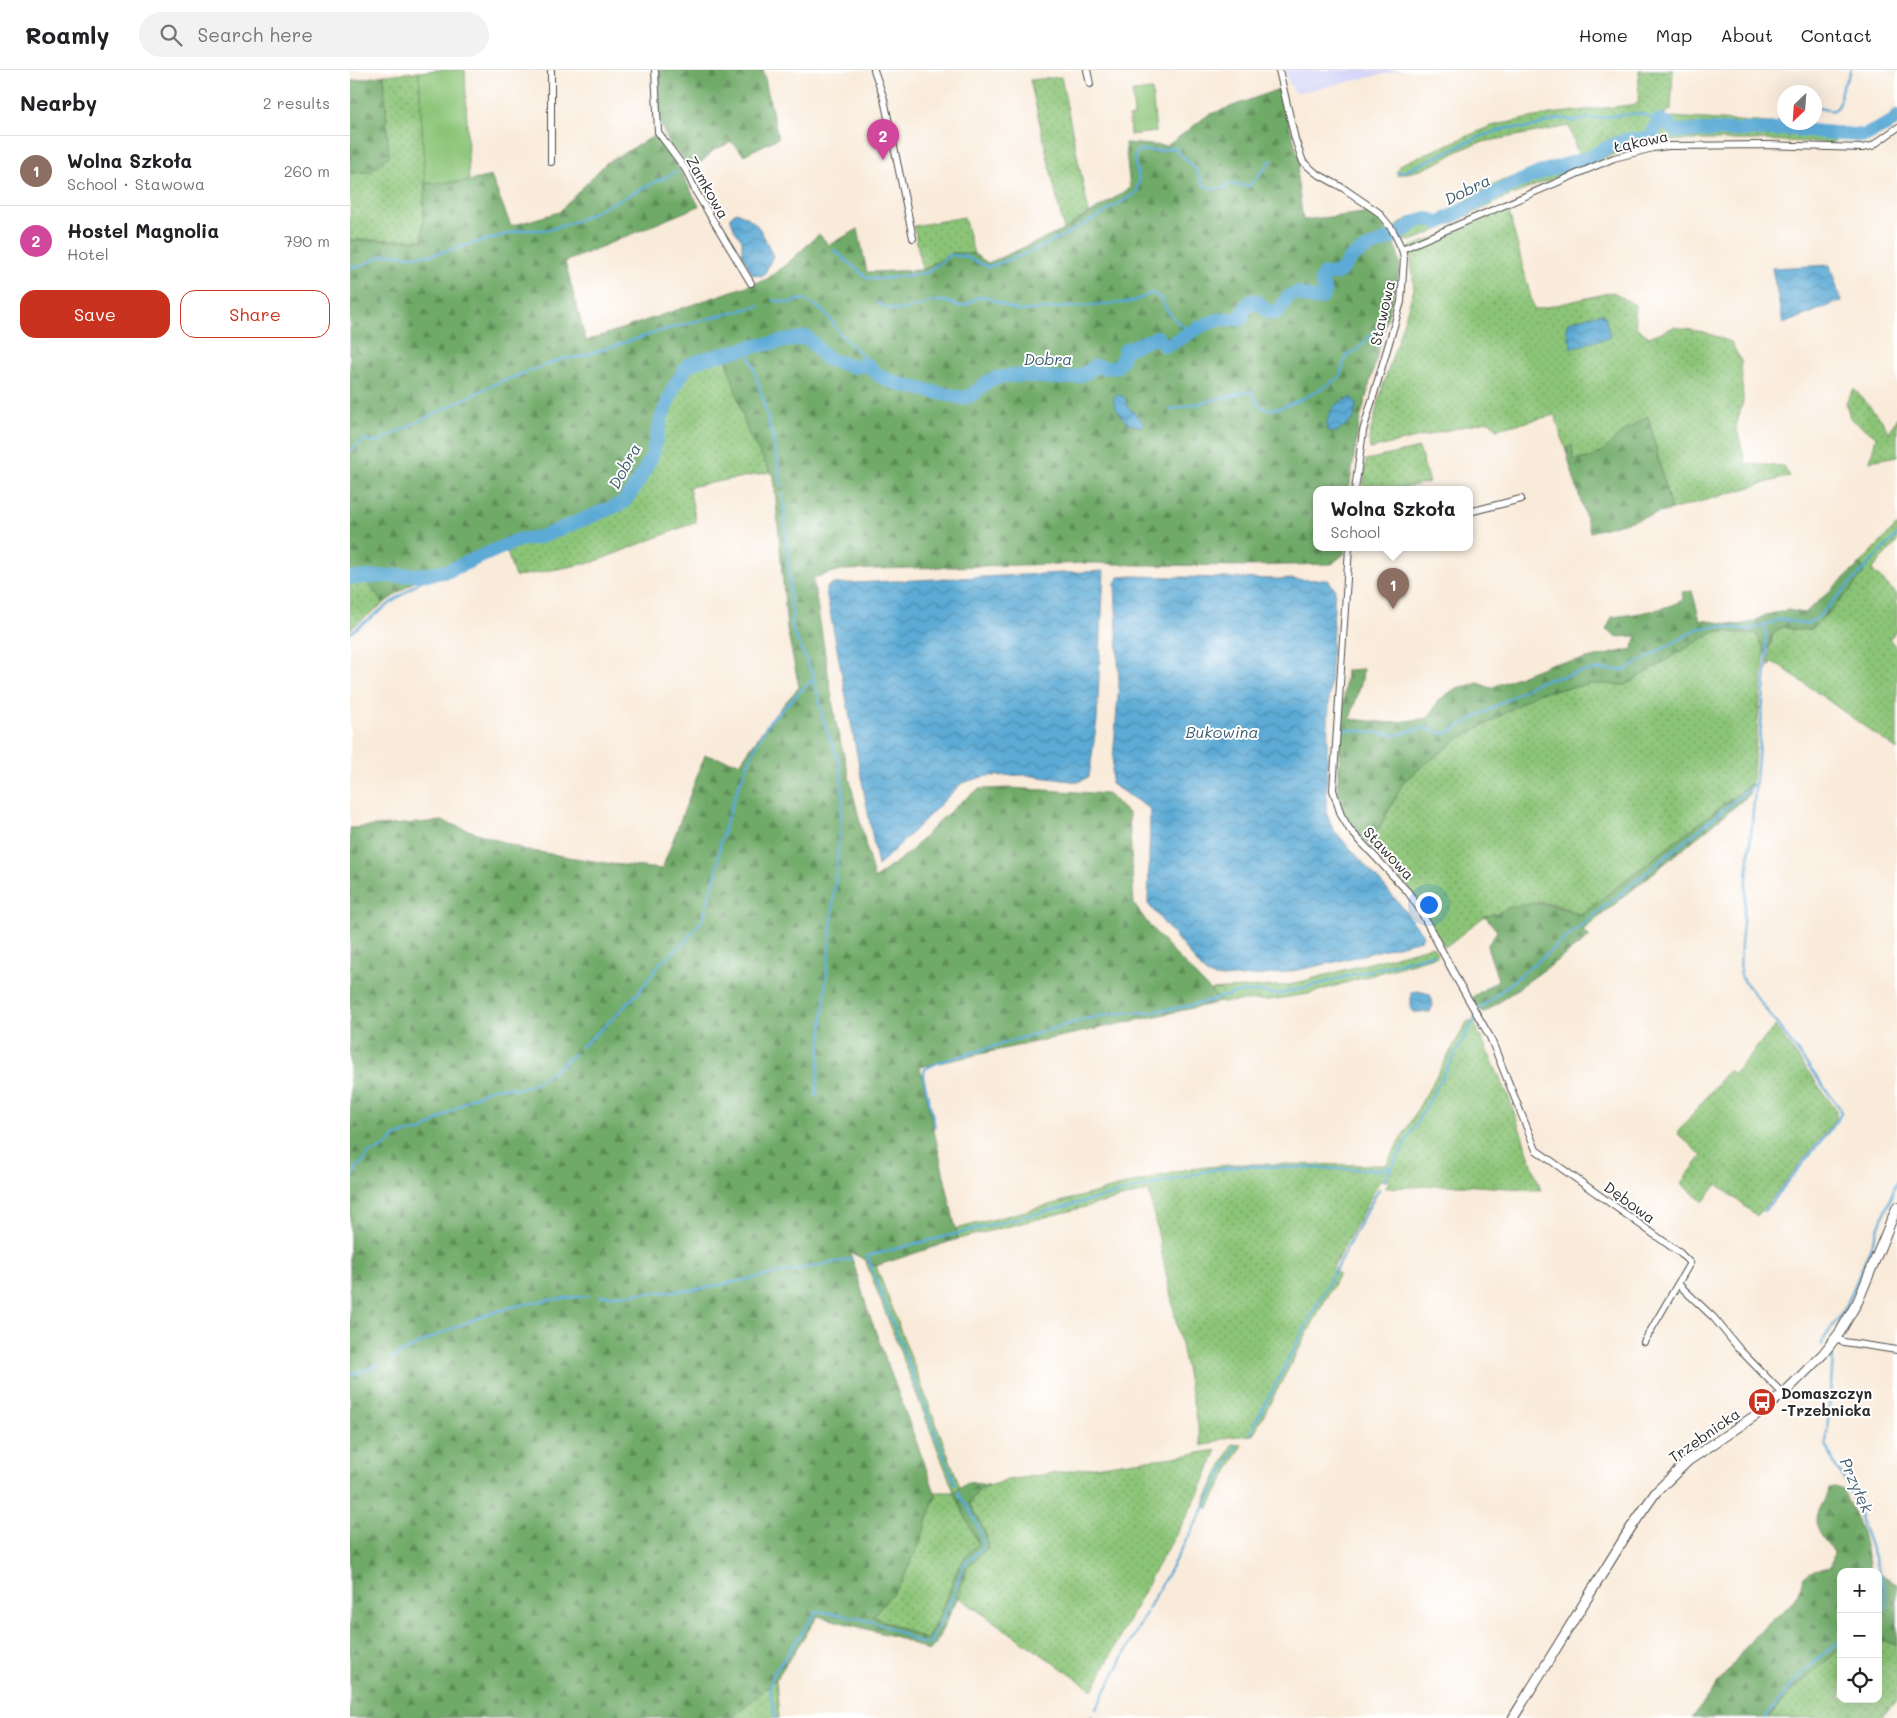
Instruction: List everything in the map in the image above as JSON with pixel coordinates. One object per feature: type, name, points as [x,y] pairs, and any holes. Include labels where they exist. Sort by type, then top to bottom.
[{"type":"street","points":[[551,70],[551,162]]},
{"type":"street","name":"Zamkowa","points":[[655,70],[658,132],[686,170],[696,192],[751,283]]},
{"type":"street","points":[[874,70],[884,99],[913,238]]},
{"type":"street","points":[[1087,70],[1090,84]]},
{"type":"street","name":"Stawowa","points":[[1279,70],[1295,139],[1303,162],[1316,174],[1343,188],[1378,212],[1392,229],[1402,249],[1404,269],[1401,302],[1363,431],[1356,486]]},
{"type":"street","name":"Łąkowa","points":[[1402,249],[1614,158],[1653,148],[1668,146],[1767,145],[1862,148],[1872,146],[1897,128]]},
{"type":"street","points":[[1473,511],[1521,499]]},
{"type":"street","name":"Stawowa","points":[[1349,551],[1333,790],[1336,802],[1350,830],[1408,892],[1419,908],[1490,1037],[1536,1150]]},
{"type":"street","name":"Dębowa","points":[[1536,1150],[1688,1259],[1689,1267],[1644,1342]]},
{"type":"street","name":"Trzebnicka","points":[[1513,1718],[1630,1529],[1656,1492],[1688,1461],[1756,1415],[1783,1394],[1834,1341],[1848,1321],[1858,1301],[1897,1207]]},
{"type":"street","points":[[1678,1284],[1714,1318],[1740,1350],[1783,1394]]},
{"type":"street","points":[[1834,1341],[1897,1350]]},
{"type":"shaded area","points":[[1285,70],[1403,70],[1296,93],[1288,81]]},
{"type":"green space","points":[[465,70],[469,181],[425,183],[419,72]]},
{"type":"green space","points":[[658,70],[763,70],[778,138],[744,155],[732,142],[714,150],[694,169],[670,145],[660,123]]},
{"type":"green space","points":[[1639,70],[1673,70],[1671,110],[1654,120],[1670,117],[1777,123],[1777,130],[1822,130],[1822,126],[1841,127],[1833,143],[1757,140],[1678,140],[1652,143],[1583,166],[1505,198],[1412,241],[1402,240],[1399,236],[1396,226],[1411,217],[1441,216],[1490,185],[1578,155],[1569,126],[1478,143],[1421,170],[1397,175],[1399,165],[1491,126],[1550,114],[1638,104]]},
{"type":"green space","points":[[419,72],[425,183],[422,240],[350,240],[350,173],[369,172],[385,84],[384,75]]},
{"type":"green space","points":[[384,75],[389,156],[369,172],[350,173],[350,81]]},
{"type":"green space","points":[[1061,77],[1089,213],[1064,230],[1030,80]]},
{"type":"green space","points":[[1279,89],[1300,161],[1297,177],[1303,220],[1373,212],[1395,245],[1400,269],[1359,424],[1350,486],[1313,486],[1313,551],[1344,551],[1344,554],[1332,564],[1247,566],[1096,563],[841,570],[813,578],[836,723],[874,879],[911,851],[938,822],[979,789],[1011,788],[1108,794],[1129,814],[1134,904],[1149,925],[1221,1002],[920,1067],[958,1239],[876,1266],[850,1252],[868,1311],[936,1495],[919,1545],[902,1581],[873,1617],[927,1640],[958,1568],[971,1550],[978,1544],[954,1492],[967,1482],[989,1485],[980,1489],[969,1503],[985,1532],[988,1547],[967,1568],[958,1597],[935,1645],[928,1651],[900,1638],[818,1616],[776,1679],[732,1718],[350,1718],[350,828],[442,821],[526,850],[612,864],[662,869],[705,755],[740,763],[770,720],[799,687],[787,629],[774,478],[748,433],[724,351],[702,356],[688,363],[681,372],[672,387],[660,415],[649,457],[623,500],[542,532],[507,541],[422,576],[384,603],[366,581],[350,580],[350,240],[422,240],[425,183],[469,181],[491,176],[511,226],[559,212],[606,163],[656,135],[680,170],[699,206],[565,262],[586,341],[767,279],[788,263],[819,234],[829,245],[858,229],[867,272],[924,270],[953,253],[974,254],[988,263],[1064,230],[1130,188],[1125,143],[1167,146],[1208,115]]},
{"type":"green space","points":[[1152,90],[1156,132],[1130,135],[1129,117],[1134,116],[1132,92]]},
{"type":"green space","points":[[1508,208],[1534,310],[1613,292],[1635,305],[1636,327],[1649,337],[1674,327],[1704,332],[1731,342],[1741,361],[1743,401],[1736,426],[1746,464],[1783,466],[1790,476],[1671,510],[1648,416],[1618,436],[1603,451],[1590,458],[1574,460],[1572,446],[1565,448],[1555,415],[1497,429],[1490,421],[1482,422],[1370,449],[1369,438],[1381,392],[1414,289],[1410,247],[1465,227]]},
{"type":"green space","points":[[964,217],[974,254],[953,253],[922,270],[914,226]]},
{"type":"green space","points":[[726,355],[748,433],[771,472],[689,487],[696,522],[594,562],[515,577],[507,552],[518,544],[541,542],[611,509],[628,504],[638,490],[654,458],[664,418],[672,398],[686,375],[695,364]]},
{"type":"green space","points":[[1854,389],[1881,419],[1889,433],[1897,417],[1897,456],[1870,461],[1876,437],[1850,418],[1846,402]]},
{"type":"green space","points":[[1648,416],[1671,510],[1590,532],[1565,448],[1572,445],[1574,460],[1590,458],[1603,451],[1618,436]]},
{"type":"green space","points":[[1419,448],[1429,482],[1412,486],[1363,486],[1366,460]]},
{"type":"green space","points":[[1897,525],[1897,542],[1872,570],[1897,594],[1897,631],[1889,639],[1897,648],[1897,750],[1779,665],[1773,663],[1769,667],[1769,649],[1773,634],[1783,627],[1796,630],[1812,629],[1850,591],[1864,572],[1860,564]]},
{"type":"green space","points":[[1860,564],[1864,572],[1850,591],[1812,629],[1796,630],[1783,627],[1773,634],[1766,654],[1756,633],[1713,632],[1625,685],[1591,684],[1537,693],[1456,740],[1404,781],[1380,827],[1367,843],[1351,826],[1342,808],[1337,792],[1346,670],[1363,669],[1362,680],[1350,719],[1390,723],[1428,718],[1439,700],[1456,688],[1479,683],[1490,688],[1553,663],[1578,661],[1632,649],[1637,636],[1616,637],[1606,630],[1612,617],[1666,607],[1683,600],[1682,592],[1692,591],[1700,620],[1738,625],[1753,622],[1765,615],[1788,610],[1805,613]]},
{"type":"green space","points":[[350,580],[366,581],[384,603],[350,629]]},
{"type":"green space","points":[[1727,630],[1745,635],[1756,633],[1765,649],[1752,782],[1581,915],[1557,905],[1540,902],[1510,908],[1495,915],[1485,916],[1445,947],[1410,889],[1367,843],[1380,827],[1404,781],[1456,740],[1537,693],[1591,684],[1625,685],[1713,632]]},
{"type":"green space","points":[[1752,782],[1749,795],[1583,930],[1590,937],[1485,1012],[1481,1011],[1471,998],[1498,980],[1487,946],[1497,931],[1485,916],[1511,907],[1531,904],[1547,904],[1581,915]]},
{"type":"green space","points":[[1432,946],[1437,952],[1437,956],[1308,994],[1270,1000],[1221,1002],[1210,990],[1289,985]]},
{"type":"green space","points":[[1474,1019],[1508,1095],[1541,1190],[1460,1185],[1386,1188],[1389,1181],[1380,1180],[1332,1269],[1339,1274],[1253,1435],[1229,1437],[1202,1446],[1149,1191],[958,1239],[956,1229],[1187,1169],[1240,1164],[1386,1165],[1467,1022]]},
{"type":"green space","points":[[1775,1026],[1836,1110],[1836,1119],[1757,1216],[1717,1184],[1703,1202],[1681,1183],[1702,1156],[1677,1133],[1728,1070],[1734,1074]]},
{"type":"green space","points":[[866,1262],[876,1266],[958,1481],[960,1487],[955,1492],[978,1544],[966,1556],[958,1568],[927,1640],[873,1616],[902,1581],[919,1545],[936,1495],[935,1492],[954,1492]]},
{"type":"green space","points":[[1232,1444],[1242,1445],[1208,1509],[1204,1503]]},
{"type":"green space","points":[[1217,1450],[1200,1490],[1154,1571],[1093,1690],[958,1597],[967,1568],[988,1547],[985,1532],[969,1503],[980,1489],[1007,1480]]},
{"type":"green space","points":[[1835,1487],[1843,1490],[1862,1532],[1870,1568],[1837,1568],[1837,1651],[1787,1695],[1769,1718],[1692,1718],[1753,1638],[1790,1605],[1800,1588],[1803,1577],[1814,1570],[1831,1567],[1834,1552],[1821,1535],[1816,1524],[1817,1514],[1829,1488]]},
{"type":"green space","points":[[1882,1575],[1897,1583],[1897,1645],[1882,1641]]},
{"type":"green space","points":[[1882,1641],[1897,1645],[1897,1701],[1879,1718],[1769,1718],[1787,1695],[1837,1651],[1837,1703],[1882,1703]]},
{"type":"green space","points":[[776,1679],[779,1718],[732,1718]]},
{"type":"water","points":[[736,212],[756,224],[773,256],[762,276],[752,274],[742,254],[742,240],[735,231],[730,217]]},
{"type":"water","points":[[1830,265],[1841,301],[1783,324],[1772,268]]},
{"type":"water","points":[[1601,313],[1605,316],[1610,337],[1572,348],[1566,327],[1568,322]]},
{"type":"water","points":[[1115,395],[1126,399],[1126,405],[1144,423],[1142,426],[1132,425],[1123,419],[1113,400]]},
{"type":"water","points":[[1352,398],[1356,405],[1354,419],[1340,430],[1332,433],[1326,429],[1328,417],[1333,408],[1341,402]]},
{"type":"water","points":[[1104,571],[1097,720],[1089,777],[1078,782],[1025,775],[986,776],[962,783],[878,866],[826,591],[828,586],[832,584]]},
{"type":"water","name":"Bukowina","points":[[1119,577],[1328,580],[1335,589],[1328,725],[1326,812],[1333,829],[1399,903],[1423,935],[1421,940],[1308,968],[1263,975],[1218,978],[1206,974],[1148,904],[1150,809],[1111,784],[1119,683],[1115,583]]},
{"type":"water","points":[[1418,991],[1430,994],[1433,1005],[1430,1012],[1413,1012],[1411,1010],[1411,992]]},
{"type":"waterway","points":[[1822,108],[1834,110],[1837,108],[1840,103],[1841,91],[1851,70]]},
{"type":"waterway","points":[[1397,172],[1404,172],[1476,138],[1507,128],[1527,128],[1562,118],[1572,121],[1640,113],[1658,121]]},
{"type":"waterway","name":"Dobra","points":[[350,578],[430,574],[448,571],[518,540],[541,537],[623,503],[637,484],[652,456],[662,416],[674,387],[688,365],[704,359],[751,347],[807,337],[827,359],[854,367],[866,364],[881,377],[902,385],[963,398],[971,395],[987,382],[998,378],[1021,375],[1054,378],[1076,377],[1086,373],[1095,366],[1116,367],[1121,362],[1125,350],[1157,337],[1165,346],[1211,322],[1224,319],[1241,319],[1246,306],[1251,301],[1256,301],[1270,313],[1278,312],[1287,298],[1296,293],[1314,299],[1322,298],[1325,293],[1321,279],[1324,274],[1337,273],[1355,255],[1395,236],[1416,222],[1427,219],[1438,223],[1507,187],[1544,171],[1588,158],[1612,145],[1629,139],[1645,139],[1653,133],[1658,121],[1663,121],[1676,131],[1792,129],[1864,136],[1892,122],[1897,117]]},
{"type":"waterway","points":[[1775,129],[1777,124]]},
{"type":"waterway","points":[[834,250],[867,278],[882,279],[926,273],[950,255],[964,256],[988,267],[1027,253],[1065,235],[1137,192],[1139,179],[1134,158],[1138,150],[1160,151],[1174,147],[1195,168],[1203,185],[1211,189],[1224,188],[1230,184],[1249,186],[1272,160]]},
{"type":"waterway","points":[[350,266],[359,267],[383,255],[431,255],[522,230],[548,230],[574,222],[676,172]]},
{"type":"waterway","points":[[877,303],[890,309],[898,310],[935,301],[944,301],[957,306],[963,306],[983,296],[1019,311],[1132,302],[1152,293],[1161,298],[1173,318],[1192,332]]},
{"type":"waterway","points":[[773,300],[790,303],[803,299],[816,306],[829,317],[840,334],[863,356],[866,364]]},
{"type":"waterway","points":[[350,450],[364,440],[377,442],[497,383],[565,358],[580,357],[670,328],[759,306]]},
{"type":"waterway","points":[[1170,410],[1251,391],[1258,403],[1266,409],[1276,409],[1295,402],[1340,377],[1348,354],[1356,351],[1383,323]]},
{"type":"waterway","points":[[747,348],[767,416],[782,486]]},
{"type":"waterway","points":[[783,494],[793,631],[813,675],[825,726],[840,765],[843,795],[816,1096]]},
{"type":"waterway","points":[[1345,729],[1396,735],[1422,728],[1446,734],[1538,682],[1591,670],[1626,670],[1699,628],[1720,626],[1750,630],[1780,619],[1806,624],[1816,619],[1897,535]]},
{"type":"waterway","points":[[350,633],[430,574]]},
{"type":"waterway","points":[[1764,1211],[1837,1121],[1841,1113],[1839,1107],[1740,975],[1741,944],[1767,657],[1765,624]]},
{"type":"waterway","points":[[581,1047],[639,992],[661,962],[682,945],[703,919],[716,874],[720,845],[726,823],[737,790],[756,745],[769,722],[814,678]]},
{"type":"waterway","points":[[1479,1009],[1755,784]]},
{"type":"waterway","points":[[935,1126],[923,1076],[925,1069],[937,1063],[1082,1020],[1115,1013],[1151,1012],[1189,1006],[1241,992],[1280,994],[1433,954]]},
{"type":"waterway","points":[[1384,1181],[1476,1017]]},
{"type":"waterway","points":[[350,1177],[353,1176],[357,1167],[365,1160],[368,1153],[386,1146],[396,1136],[422,1131],[471,1098],[493,1087],[516,1089],[531,1085],[574,1054]]},
{"type":"waterway","points":[[955,1484],[867,1256],[1211,1170],[1244,1166],[1376,1170],[1392,1167]]},
{"type":"waterway","name":"Przyłęk","points":[[1821,1345],[1846,1307],[1897,1182]]},
{"type":"waterway","points":[[1250,1433],[1379,1189]]},
{"type":"waterway","points":[[600,1296],[693,1290],[852,1259]]},
{"type":"waterway","points":[[392,1358],[451,1329],[498,1311],[540,1301],[588,1296]]},
{"type":"waterway","name":"Przyłęk","points":[[1831,1354],[1833,1358],[1826,1444],[1837,1470],[1842,1475],[1851,1492],[1884,1586],[1887,1605],[1882,1613]]},
{"type":"waterway","points":[[350,1375],[379,1365]]},
{"type":"waterway","points":[[1148,1609],[1236,1446]]},
{"type":"waterway","points":[[775,1718],[770,1690],[772,1676],[817,1611],[866,1620],[885,1626],[921,1643],[930,1643],[954,1594],[962,1567],[983,1547],[980,1532],[974,1518],[958,1492]]},
{"type":"waterway","points":[[1096,1709],[1146,1613]]},
{"type":"waterway","name":"Przyłęk","points":[[1765,1718],[1809,1667],[1837,1644]]},
{"type":"place","name":"Hostel Magnolia","points":[[883,160]]},
{"type":"place","name":"Wolna Szkoła","points":[[1393,609]]},
{"type":"place","name":"Domaszczyn -Trzebnicka","points":[[1762,1402]]}]
